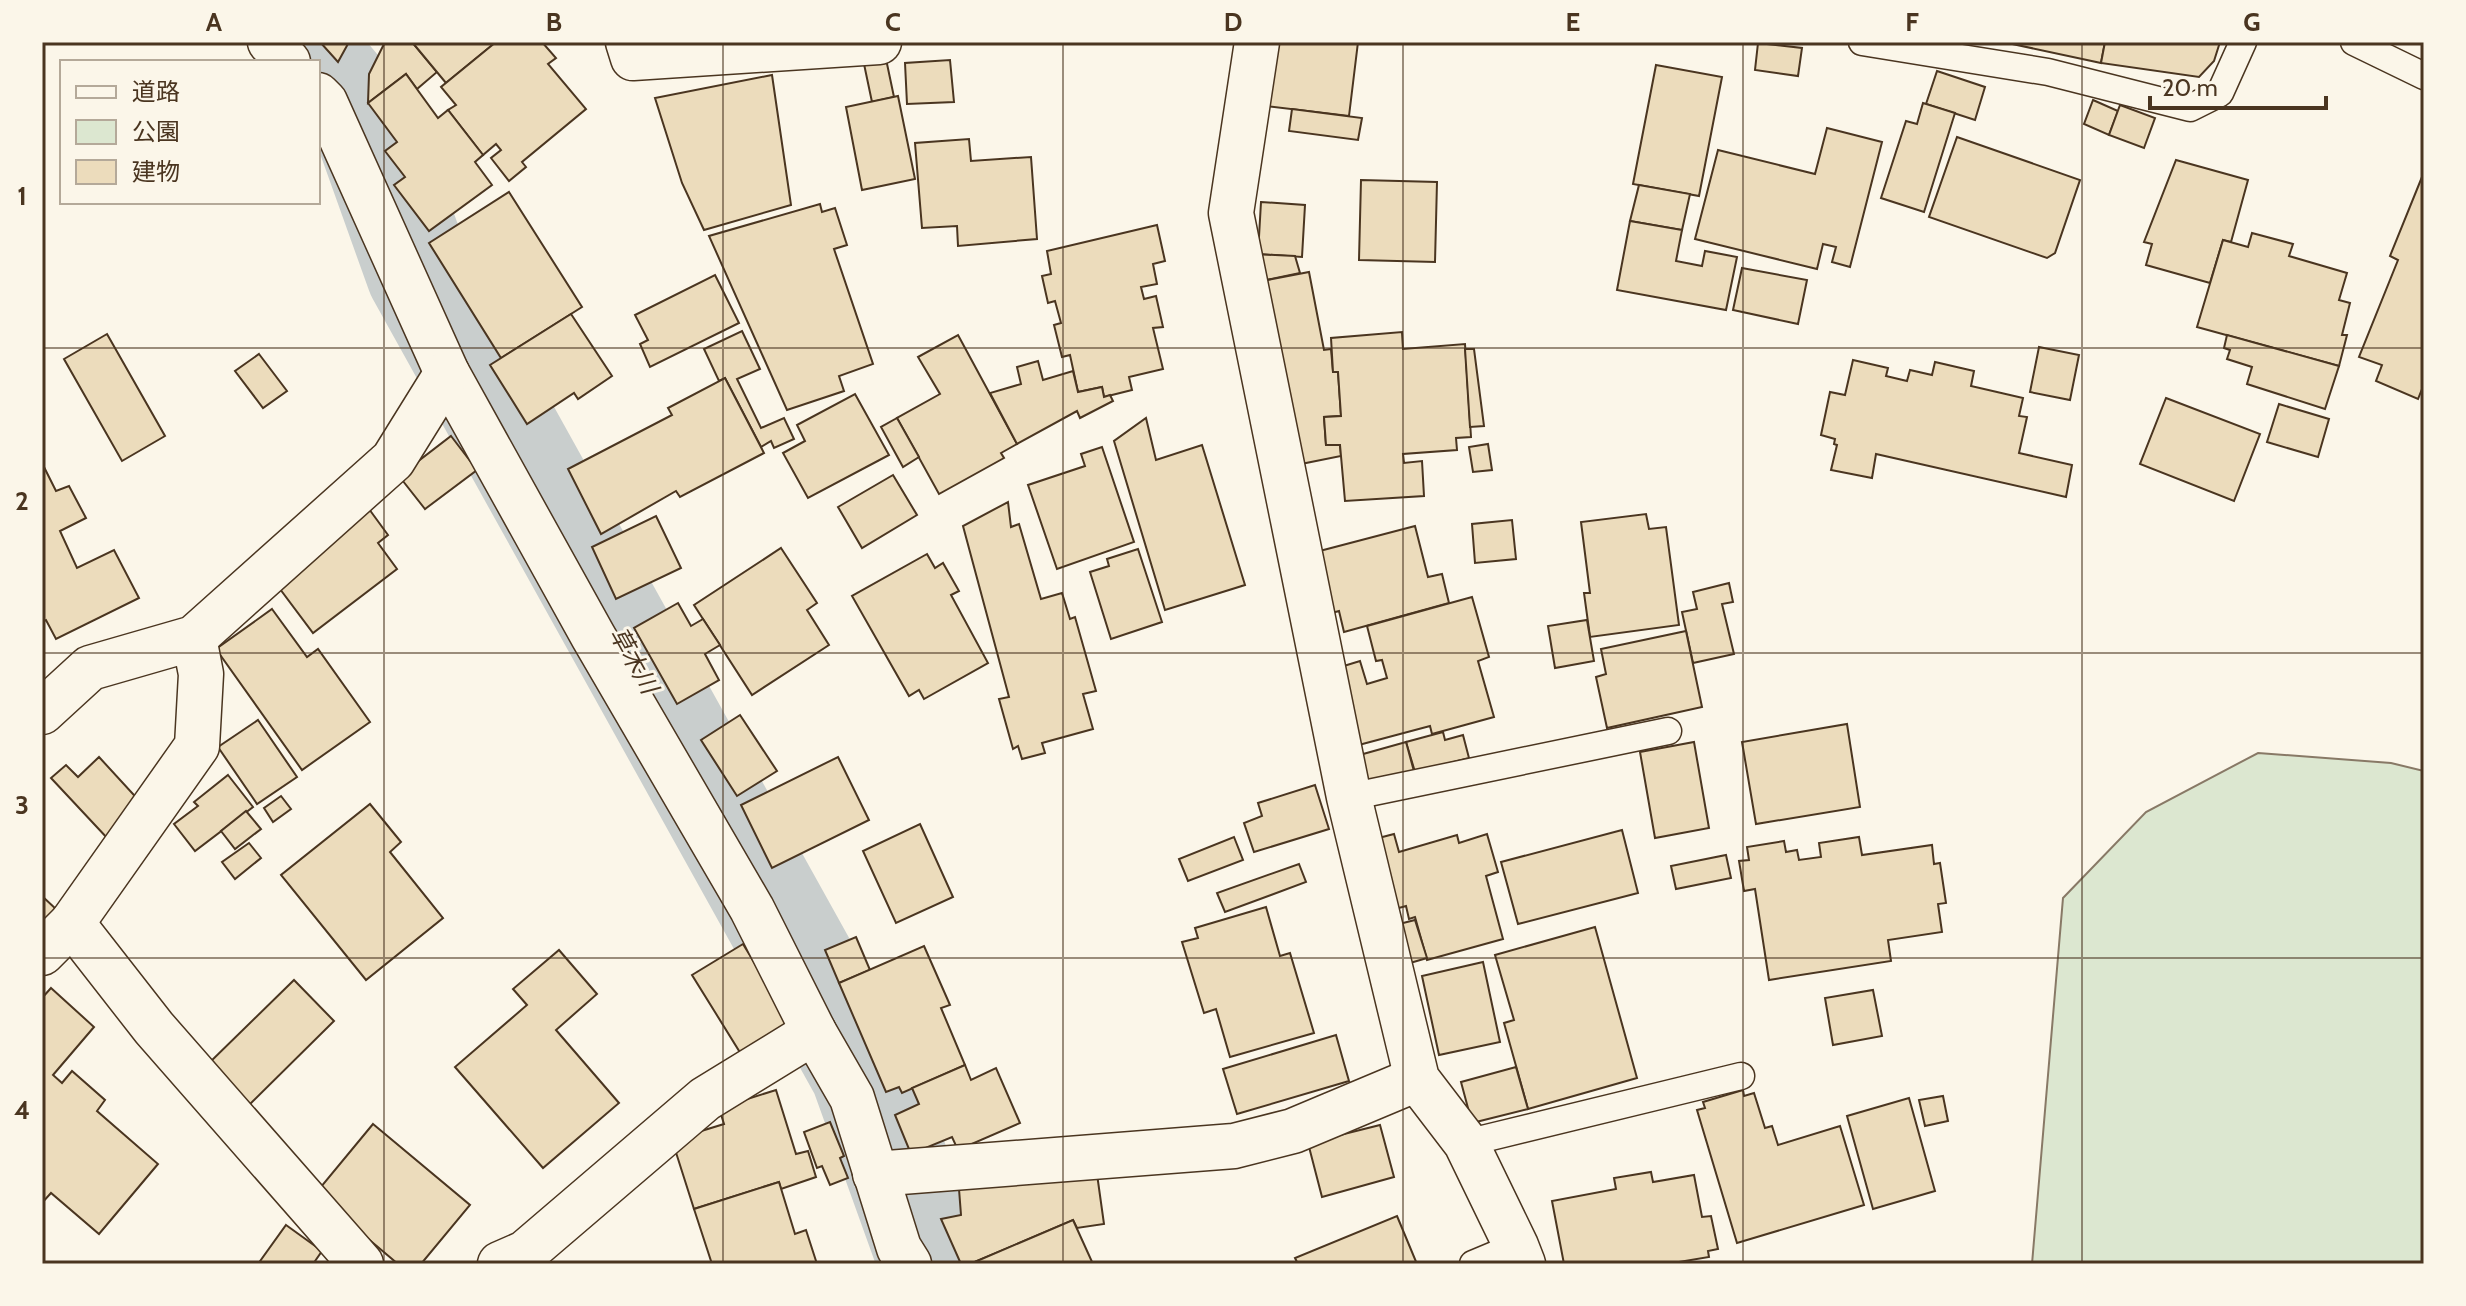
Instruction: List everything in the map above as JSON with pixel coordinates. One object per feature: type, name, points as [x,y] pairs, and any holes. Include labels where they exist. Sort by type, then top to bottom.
[{"type":"street","points":[[270,42],[286,60]]},
{"type":"street","points":[[628,42],[633,58],[879,42]]},
{"type":"street","points":[[1257,42],[1231,213],[1349,797],[1417,1079],[1466,1143],[1520,1255]]},
{"type":"street","points":[[320,97],[325,102],[447,373],[593,636],[752,909],[890,1173],[899,1248],[909,1264]]},
{"type":"street","points":[[42,712],[90,668],[194,638],[393,460],[447,373]]},
{"type":"street","points":[[42,953],[72,923],[197,746],[201,674],[194,638]]},
{"type":"street","points":[[72,923],[154,1028],[361,1264]]},
{"type":"street","points":[[500,1264],[525,1253],[705,1099],[814,1032]]},
{"type":"street","points":[[890,1173],[1234,1146],[1293,1131],[1417,1079]]},
{"type":"lane","points":[[1862,42],[2048,72],[2190,108],[2220,93],[2243,42]]},
{"type":"lane","points":[[2354,42],[2424,76]]},
{"type":"lane","points":[[1349,797],[1668,731]]},
{"type":"lane","points":[[1466,1143],[1741,1076]]},
{"type":"lane","points":[[1473,1264],[1520,1255]]},
{"type":"green space","points":[[2258,753],[2391,763],[2424,771],[2424,1264],[2032,1264],[2063,898],[2146,812]]},
{"type":"building","points":[[320,42],[349,42],[338,62]]},
{"type":"building","points":[[385,42],[412,42],[437,72],[417,89],[406,74],[368,103],[369,74]]},
{"type":"building","points":[[412,42],[496,42],[446,83]]},
{"type":"building","points":[[496,42],[542,42],[556,58],[548,64],[586,109],[522,162],[526,167],[509,181],[491,158],[501,150],[496,144],[483,155],[448,110],[456,105],[441,87]]},
{"type":"building","points":[[1274,42],[1358,42],[1349,116],[1266,106]]},
{"type":"building","points":[[2003,42],[2105,42],[2101,63]]},
{"type":"building","points":[[2105,42],[2220,42],[2214,61],[2199,77],[2101,63]]},
{"type":"building","points":[[1758,43],[1802,48],[1798,76],[1755,70]]},
{"type":"building","points":[[886,59],[894,97],[872,102],[864,64]]},
{"type":"building","points":[[950,60],[954,102],[907,104],[905,63]]},
{"type":"building","points":[[1656,65],[1722,77],[1699,196],[1633,184]]},
{"type":"building","points":[[1937,71],[1985,87],[1975,120],[1926,104]]},
{"type":"building","points":[[406,74],[438,118],[448,110],[483,155],[475,162],[492,185],[429,231],[394,185],[405,177],[385,151],[397,142],[368,103]]},
{"type":"building","points":[[772,75],[791,205],[704,230],[682,183],[655,98]]},
{"type":"building","points":[[898,96],[915,179],[862,190],[846,107]]},
{"type":"building","points":[[2093,100],[2118,111],[2109,135],[2084,124]]},
{"type":"building","points":[[1923,103],[1955,113],[1924,212],[1881,198],[1906,121],[1917,124]]},
{"type":"building","points":[[2120,105],[2155,118],[2144,148],[2109,135]]},
{"type":"building","points":[[1292,109],[1362,118],[1358,140],[1289,131]]},
{"type":"building","points":[[1827,128],[1882,142],[1850,267],[1832,262],[1836,247],[1823,244],[1817,269],[1695,239],[1718,150],[1815,174]]},
{"type":"building","points":[[1957,137],[2080,180],[2055,253],[2047,258],[1929,217]]},
{"type":"building","points":[[969,139],[971,161],[1031,157],[1037,239],[958,246],[957,226],[922,228],[915,143]]},
{"type":"building","points":[[2176,160],[2248,180],[2231,242],[2223,240],[2210,283],[2146,265],[2152,244],[2144,242]]},
{"type":"building","points":[[2424,172],[2424,384],[2418,399],[2376,381],[2382,365],[2359,357],[2398,260],[2390,256]]},
{"type":"building","points":[[1361,180],[1437,182],[1435,262],[1359,260]]},
{"type":"building","points":[[1639,185],[1690,194],[1682,230],[1630,221]]},
{"type":"building","points":[[509,192],[582,307],[501,358],[429,243]]},
{"type":"building","points":[[1261,202],[1305,205],[1302,257],[1258,254]]},
{"type":"building","points":[[820,204],[822,212],[835,208],[847,245],[834,249],[873,364],[839,376],[844,391],[787,410],[709,236]]},
{"type":"building","points":[[1630,221],[1682,230],[1676,261],[1702,266],[1705,251],[1737,257],[1726,310],[1617,290]]},
{"type":"building","points":[[1157,225],[1165,261],[1153,264],[1157,284],[1141,287],[1144,299],[1156,296],[1163,327],[1153,328],[1163,369],[1129,377],[1132,390],[1104,397],[1102,387],[1078,392],[1070,355],[1062,357],[1054,325],[1061,323],[1055,301],[1048,303],[1042,276],[1051,274],[1047,251]]},
{"type":"building","points":[[2252,233],[2293,244],[2289,256],[2347,273],[2339,300],[2350,303],[2342,335],[2347,335],[2339,366],[2197,327],[2223,240],[2248,247]]},
{"type":"building","points":[[1253,254],[1295,256],[1300,273],[1257,282]]},
{"type":"building","points":[[1742,268],[1807,280],[1798,324],[1733,310]]},
{"type":"building","points":[[1309,272],[1324,350],[1331,349],[1333,372],[1338,372],[1341,416],[1324,417],[1326,445],[1340,445],[1341,456],[1296,465],[1257,282]]},
{"type":"building","points":[[715,275],[739,323],[650,367],[640,344],[648,340],[635,315]]},
{"type":"building","points":[[571,314],[612,376],[578,399],[574,393],[527,424],[490,365]]},
{"type":"building","points":[[742,331],[760,369],[737,379],[761,428],[784,418],[794,439],[774,448],[771,441],[761,447],[725,378],[719,381],[704,349]]},
{"type":"building","points":[[1402,332],[1403,349],[1465,344],[1471,437],[1456,438],[1457,450],[1403,454],[1404,463],[1422,461],[1424,496],[1345,501],[1340,445],[1326,445],[1324,417],[1341,416],[1338,372],[1333,372],[1331,338]]},
{"type":"building","points":[[107,334],[165,436],[122,461],[64,359]]},
{"type":"building","points":[[958,335],[1017,444],[1001,453],[1004,458],[939,494],[897,418],[940,394],[918,357]]},
{"type":"building","points":[[2227,335],[2339,366],[2325,409],[2247,384],[2252,367],[2227,359],[2230,350],[2224,348]]},
{"type":"building","points":[[2039,347],[2079,355],[2070,400],[2030,392]]},
{"type":"building","points":[[1465,349],[1474,349],[1484,426],[1470,427]]},
{"type":"building","points":[[259,354],[287,391],[263,408],[235,371]]},
{"type":"building","points":[[1853,360],[1888,368],[1886,376],[1907,381],[1910,370],[1932,375],[1935,362],[1974,371],[1971,386],[2023,398],[2019,416],[2027,417],[2019,453],[2072,465],[2066,497],[1876,454],[1872,478],[1831,470],[1837,445],[1834,444],[1835,439],[1821,435],[1830,392],[1845,395]]},
{"type":"building","points":[[1038,361],[1043,380],[1073,371],[1078,392],[1102,387],[1104,397],[1110,395],[1113,401],[1080,418],[1077,411],[1017,444],[990,393],[1021,384],[1017,367]]},
{"type":"building","points":[[725,378],[764,453],[680,497],[676,491],[601,534],[568,469],[672,415],[668,408]]},
{"type":"building","points":[[855,394],[889,455],[808,498],[783,453],[805,441],[797,425]]},
{"type":"building","points":[[2166,398],[2260,434],[2234,501],[2140,464]]},
{"type":"building","points":[[2279,404],[2329,419],[2318,457],[2267,442]]},
{"type":"building","points":[[897,418],[919,457],[903,467],[881,427]]},
{"type":"building","points":[[1146,418],[1156,460],[1202,445],[1245,585],[1165,610],[1114,441]]},
{"type":"building","points":[[451,436],[477,470],[425,509],[399,476]]},
{"type":"building","points":[[1488,444],[1492,470],[1473,472],[1469,447]]},
{"type":"building","points":[[1102,447],[1134,542],[1057,569],[1028,485],[1085,466],[1081,454]]},
{"type":"building","points":[[42,463],[56,491],[69,486],[86,518],[60,531],[77,568],[114,550],[139,598],[56,639],[46,620],[42,622]]},
{"type":"building","points":[[893,475],[917,515],[862,548],[838,507]]},
{"type":"building","points":[[1008,502],[1011,527],[1019,524],[1041,599],[1062,593],[1070,619],[1075,617],[1096,691],[1083,694],[1093,729],[1042,743],[1045,753],[1022,759],[1018,746],[1013,749],[999,699],[1009,697],[963,526]]},
{"type":"building","points":[[369,509],[388,535],[378,543],[397,569],[313,633],[274,581]]},
{"type":"building","points":[[1646,514],[1649,529],[1666,527],[1679,625],[1590,637],[1584,593],[1590,593],[1581,522]]},
{"type":"building","points":[[656,516],[681,568],[616,599],[592,547]]},
{"type":"building","points":[[1512,520],[1516,559],[1475,563],[1472,524]]},
{"type":"building","points":[[1415,526],[1428,577],[1442,574],[1449,603],[1344,632],[1339,611],[1328,614],[1312,553]]},
{"type":"building","points":[[781,548],[817,603],[807,610],[829,645],[752,695],[694,605]]},
{"type":"building","points":[[1138,549],[1162,622],[1111,639],[1090,572],[1109,566],[1107,559]]},
{"type":"building","points":[[927,554],[935,568],[943,563],[959,591],[951,595],[988,663],[924,699],[919,690],[909,696],[852,596]]},
{"type":"building","points":[[1729,583],[1733,602],[1722,604],[1734,654],[1693,663],[1682,612],[1697,609],[1693,592]]},
{"type":"building","points":[[1472,597],[1489,657],[1478,661],[1494,717],[1432,734],[1430,726],[1355,746],[1334,669],[1360,661],[1367,684],[1387,678],[1382,660],[1376,661],[1367,626]]},
{"type":"building","points":[[678,603],[691,626],[703,619],[720,645],[705,654],[719,680],[677,704],[634,628]]},
{"type":"building","points":[[272,609],[307,657],[318,649],[370,722],[302,770],[216,649]]},
{"type":"building","points":[[1587,620],[1594,661],[1555,668],[1548,626]]},
{"type":"building","points":[[1686,631],[1702,707],[1607,728],[1596,677],[1606,674],[1601,649]]},
{"type":"building","points":[[740,715],[777,771],[737,796],[701,740]]},
{"type":"building","points":[[258,720],[297,777],[257,804],[218,747]]},
{"type":"building","points":[[1847,724],[1860,807],[1756,824],[1742,742]]},
{"type":"building","points":[[1443,732],[1445,740],[1463,735],[1469,758],[1415,772],[1406,742]]},
{"type":"building","points":[[1406,742],[1415,775],[1365,789],[1356,756]]},
{"type":"building","points":[[1694,742],[1709,828],[1655,838],[1640,752]]},
{"type":"building","points":[[99,757],[144,806],[109,840],[51,778],[66,765],[78,777]]},
{"type":"building","points":[[838,757],[869,820],[772,868],[741,805]]},
{"type":"building","points":[[228,775],[253,807],[195,851],[174,824],[198,806],[194,802]]},
{"type":"building","points":[[1315,785],[1329,829],[1254,852],[1244,823],[1262,816],[1258,803]]},
{"type":"building","points":[[281,796],[291,809],[273,822],[264,808]]},
{"type":"building","points":[[370,804],[401,842],[390,852],[443,918],[366,980],[281,875]]},
{"type":"building","points":[[246,811],[261,829],[235,849],[221,831]]},
{"type":"building","points":[[920,824],[953,897],[896,923],[863,851]]},
{"type":"building","points":[[1622,830],[1638,893],[1518,924],[1501,862]]},
{"type":"building","points":[[1394,834],[1399,852],[1457,835],[1459,843],[1487,834],[1498,872],[1486,876],[1503,939],[1427,960],[1415,917],[1409,919],[1406,906],[1388,911],[1367,841]]},
{"type":"building","points":[[1234,837],[1243,860],[1188,881],[1179,859]]},
{"type":"building","points":[[1859,837],[1862,855],[1932,845],[1934,864],[1940,863],[1946,903],[1938,904],[1942,932],[1888,940],[1891,961],[1769,980],[1755,889],[1744,891],[1739,861],[1749,860],[1747,847],[1784,841],[1786,852],[1797,850],[1799,860],[1821,857],[1819,843]]},
{"type":"building","points":[[249,843],[261,858],[235,879],[222,862]]},
{"type":"building","points":[[1726,855],[1731,878],[1676,889],[1671,866]]},
{"type":"building","points":[[1299,864],[1306,882],[1225,912],[1217,893]]},
{"type":"building","points":[[42,896],[57,910],[42,925]]},
{"type":"building","points":[[1266,907],[1280,956],[1290,953],[1314,1033],[1230,1057],[1216,1009],[1204,1013],[1182,942],[1198,938],[1195,928]]},
{"type":"building","points":[[1415,920],[1427,958],[1400,966],[1399,924]]},
{"type":"building","points":[[1595,927],[1637,1078],[1528,1109],[1504,1023],[1514,1020],[1495,955]]},
{"type":"building","points":[[856,937],[870,970],[839,983],[825,950]]},
{"type":"building","points":[[743,944],[791,1023],[741,1054],[692,975]]},
{"type":"building","points":[[924,946],[950,1005],[941,1008],[965,1065],[902,1093],[899,1087],[886,1092],[839,983]]},
{"type":"building","points":[[559,950],[597,994],[556,1030],[619,1103],[543,1168],[455,1067],[527,1005],[513,989]]},
{"type":"building","points":[[1483,962],[1500,1042],[1439,1055],[1422,976]]},
{"type":"building","points":[[294,980],[334,1021],[247,1107],[206,1066]]},
{"type":"building","points":[[51,988],[94,1027],[53,1075],[62,1083],[72,1071],[105,1100],[97,1111],[158,1164],[99,1234],[51,1193],[42,1203],[42,998]]},
{"type":"building","points":[[1873,990],[1882,1036],[1833,1045],[1825,998]]},
{"type":"building","points":[[1336,1035],[1349,1081],[1237,1114],[1223,1069]]},
{"type":"building","points":[[965,1065],[971,1080],[996,1068],[1020,1123],[958,1150],[952,1137],[911,1154],[895,1115],[919,1104],[912,1088]]},
{"type":"building","points":[[1516,1067],[1528,1109],[1472,1123],[1461,1082]]},
{"type":"building","points":[[776,1090],[796,1154],[808,1151],[816,1177],[781,1189],[779,1182],[694,1209],[672,1140],[724,1124],[719,1108]]},
{"type":"building","points":[[1743,1090],[1744,1096],[1754,1093],[1765,1128],[1772,1126],[1778,1145],[1840,1126],[1864,1205],[1737,1243],[1697,1110],[1705,1108],[1703,1102]]},
{"type":"building","points":[[1943,1096],[1948,1121],[1925,1126],[1919,1100]]},
{"type":"building","points":[[1909,1098],[1935,1191],[1873,1209],[1847,1116]]},
{"type":"building","points":[[830,1122],[844,1156],[840,1158],[848,1178],[830,1185],[822,1166],[817,1168],[804,1132]]},
{"type":"building","points":[[373,1124],[470,1205],[421,1264],[398,1264],[315,1194]]},
{"type":"building","points":[[1380,1125],[1394,1177],[1322,1197],[1308,1143]]},
{"type":"building","points":[[1651,1172],[1653,1182],[1694,1175],[1702,1217],[1711,1216],[1718,1249],[1708,1251],[1709,1257],[1667,1264],[1564,1264],[1552,1201],[1616,1189],[1614,1178]]},
{"type":"building","points":[[1097,1174],[1104,1224],[1077,1228],[1073,1220],[970,1264],[961,1264],[941,1219],[961,1215],[959,1189]]},
{"type":"building","points":[[779,1182],[795,1234],[806,1230],[817,1264],[712,1264],[694,1209]]},
{"type":"building","points":[[1397,1216],[1417,1264],[1298,1264],[1295,1258]]},
{"type":"building","points":[[1073,1220],[1093,1264],[970,1264]]},
{"type":"building","points":[[286,1225],[322,1251],[313,1264],[258,1264]]},
{"type":"waterway","name":"草木川","points":[[320,68],[365,122],[419,273],[863,1072],[932,1264]]}]
